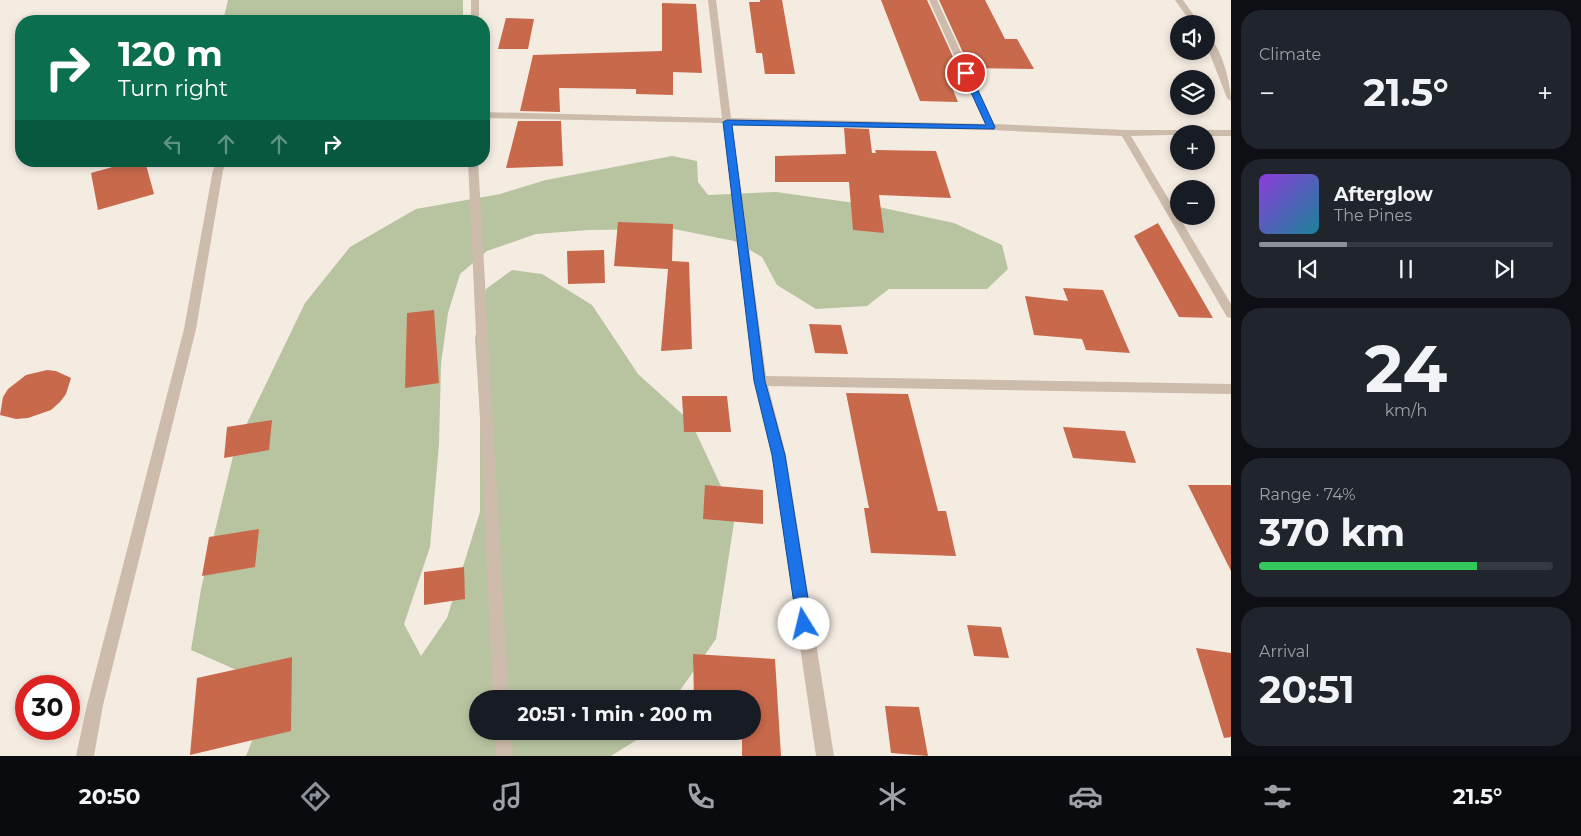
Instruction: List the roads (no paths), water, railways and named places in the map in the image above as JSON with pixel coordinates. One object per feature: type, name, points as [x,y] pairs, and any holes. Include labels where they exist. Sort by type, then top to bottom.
[{"type":"street","points":[[474,15],[475,0]]},
{"type":"street","points":[[712,0],[760,381],[778,455],[825,756]]},
{"type":"street","points":[[933,0],[991,127]]},
{"type":"street","points":[[1179,0],[1190,15]]},
{"type":"street","points":[[1215,55],[1231,98]]},
{"type":"street","points":[[490,115],[991,127],[1125,133],[1231,133]]},
{"type":"street","points":[[1125,133],[1231,314]]},
{"type":"street","points":[[85,756],[95,705],[190,329],[220,167]]},
{"type":"street","points":[[473,167],[501,690]]},
{"type":"street","points":[[760,381],[1231,389]]},
{"type":"street","points":[[503,740],[504,756]]}]
